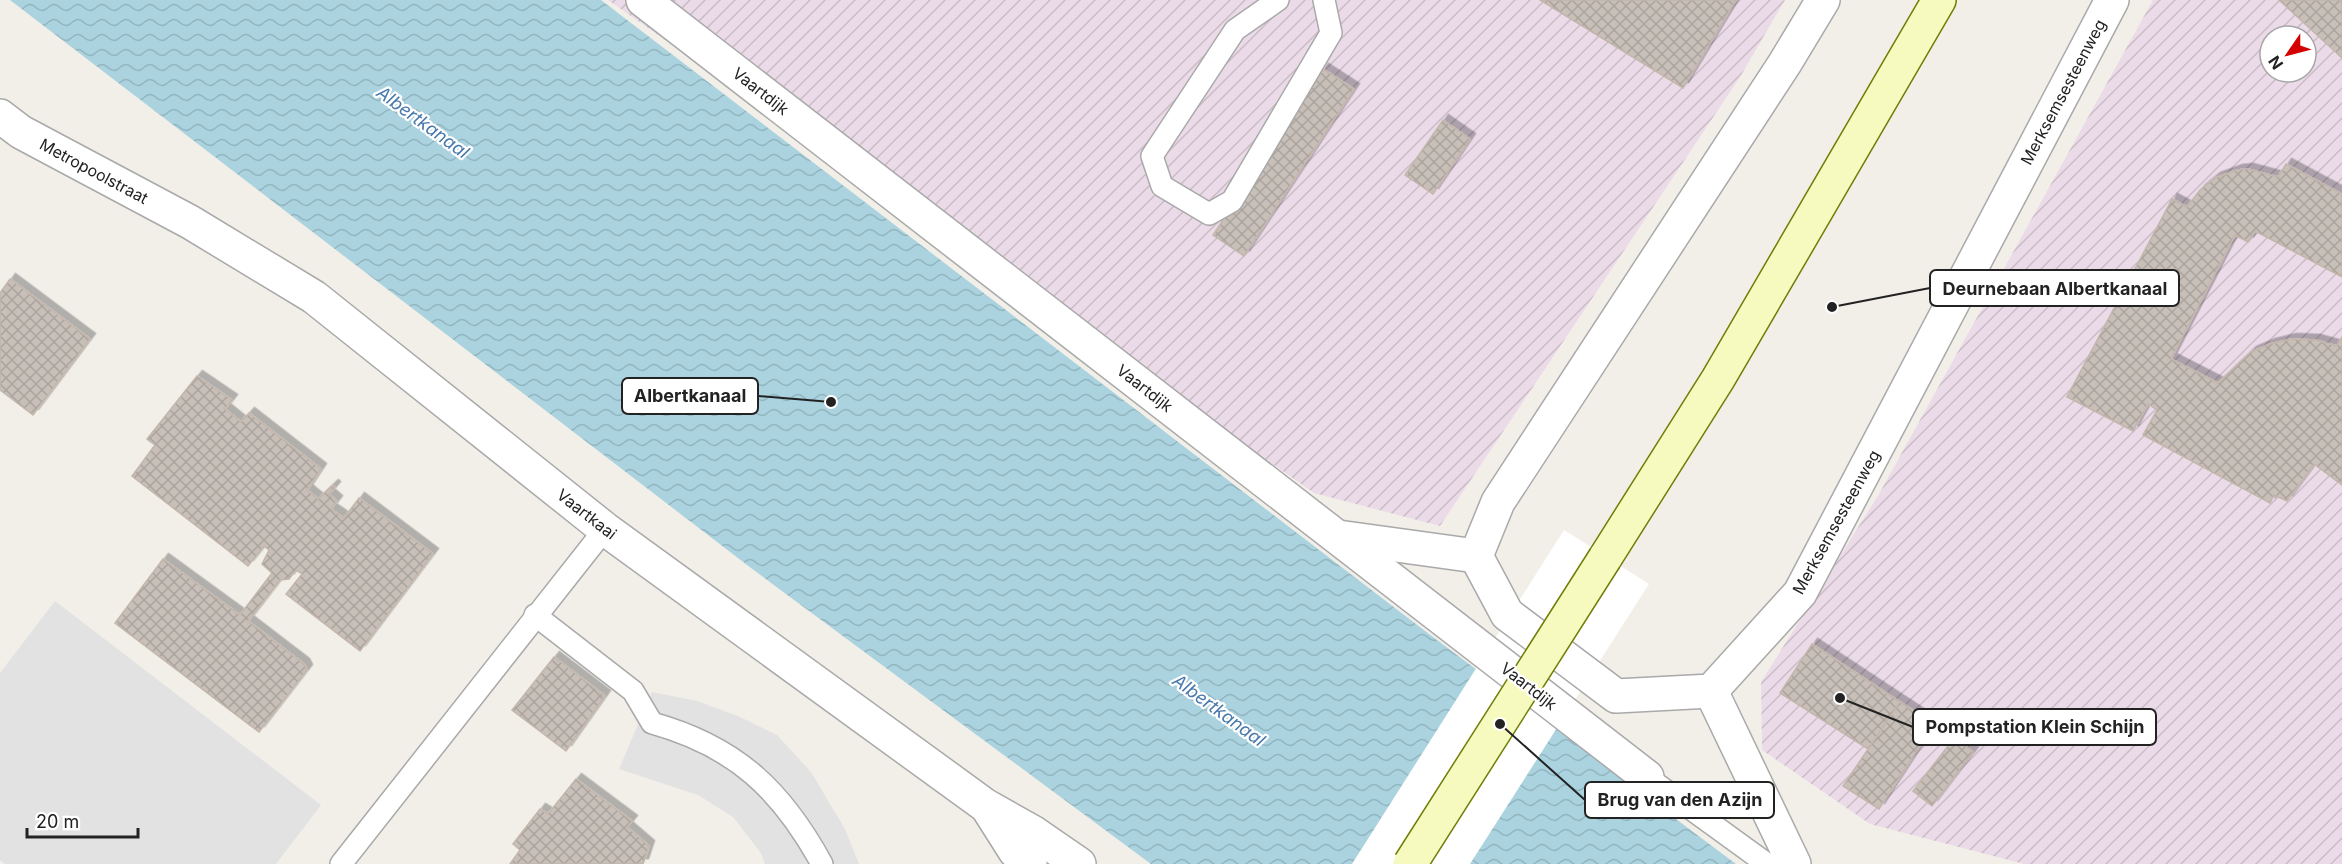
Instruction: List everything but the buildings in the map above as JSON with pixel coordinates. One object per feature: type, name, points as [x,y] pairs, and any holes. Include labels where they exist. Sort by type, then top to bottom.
[{"type":"main road","points":[[1410,864],[1718,380],[1939,0]]},
{"type":"street","name":"Vaartdijk","points":[[643,0],[1647,777]]},
{"type":"street","points":[[1476,556],[1498,502],[1785,63],[1823,0]]},
{"type":"street","name":"Merksemsesteenweg","points":[[1711,691],[1800,593],[2112,0]]},
{"type":"street","name":"Metropoolstraat","points":[[0,116],[21,132],[190,222]]},
{"type":"street","name":"Vaartkaai","points":[[190,222],[314,297],[605,529],[986,806],[1034,833],[1079,864]]},
{"type":"street","points":[[1337,537],[1476,556]]},
{"type":"street","points":[[1476,556],[1507,614],[1616,696],[1711,691],[1794,864]]},
{"type":"street","name":"Vaartkaai","points":[[986,806],[1015,852],[1030,864]]},
{"type":"lane","points":[[1278,0],[1235,30],[1152,156],[1162,186],[1209,214],[1232,201],[1331,33],[1324,0]]},
{"type":"lane","points":[[341,864],[605,529]]},
{"type":"lane","points":[[535,615],[633,691],[652,723],[684,732],[720,749],[755,773],[803,831],[822,864]]},
{"type":"lane","points":[[1647,777],[1767,864]]},
{"type":"lane","points":[[360,864],[363,837]]},
{"type":"shaded area","points":[[608,0],[1785,0],[1740,77],[1440,526],[1314,493]]},
{"type":"shaded area","points":[[2153,0],[2342,0],[2342,864],[2024,864],[1870,824],[1762,750],[1761,682],[1879,494]]},
{"type":"shaded area","points":[[55,601],[321,805],[276,864],[5,864],[0,860],[0,673]]},
{"type":"shaded area","points":[[652,692],[697,701],[738,716],[777,735],[811,772],[845,829],[859,864],[765,864],[761,853],[733,817],[698,795],[619,769]]},
{"type":"water","name":"Albertkanaal","points":[[10,0],[601,0],[1425,631],[1736,864],[1151,864],[751,568]]},
{"type":"pier","points":[[1564,530],[1649,584],[1470,864],[1352,864]]},
{"type":"place","name":"Deurnebaan Albertkanaal","points":[[1832,307]]},
{"type":"place","name":"Albertkanaal","points":[[831,402]]},
{"type":"place","name":"Pompstation Klein Schijn","points":[[1840,698]]},
{"type":"place","name":"Brug van den Azijn","points":[[1500,724]]}]
